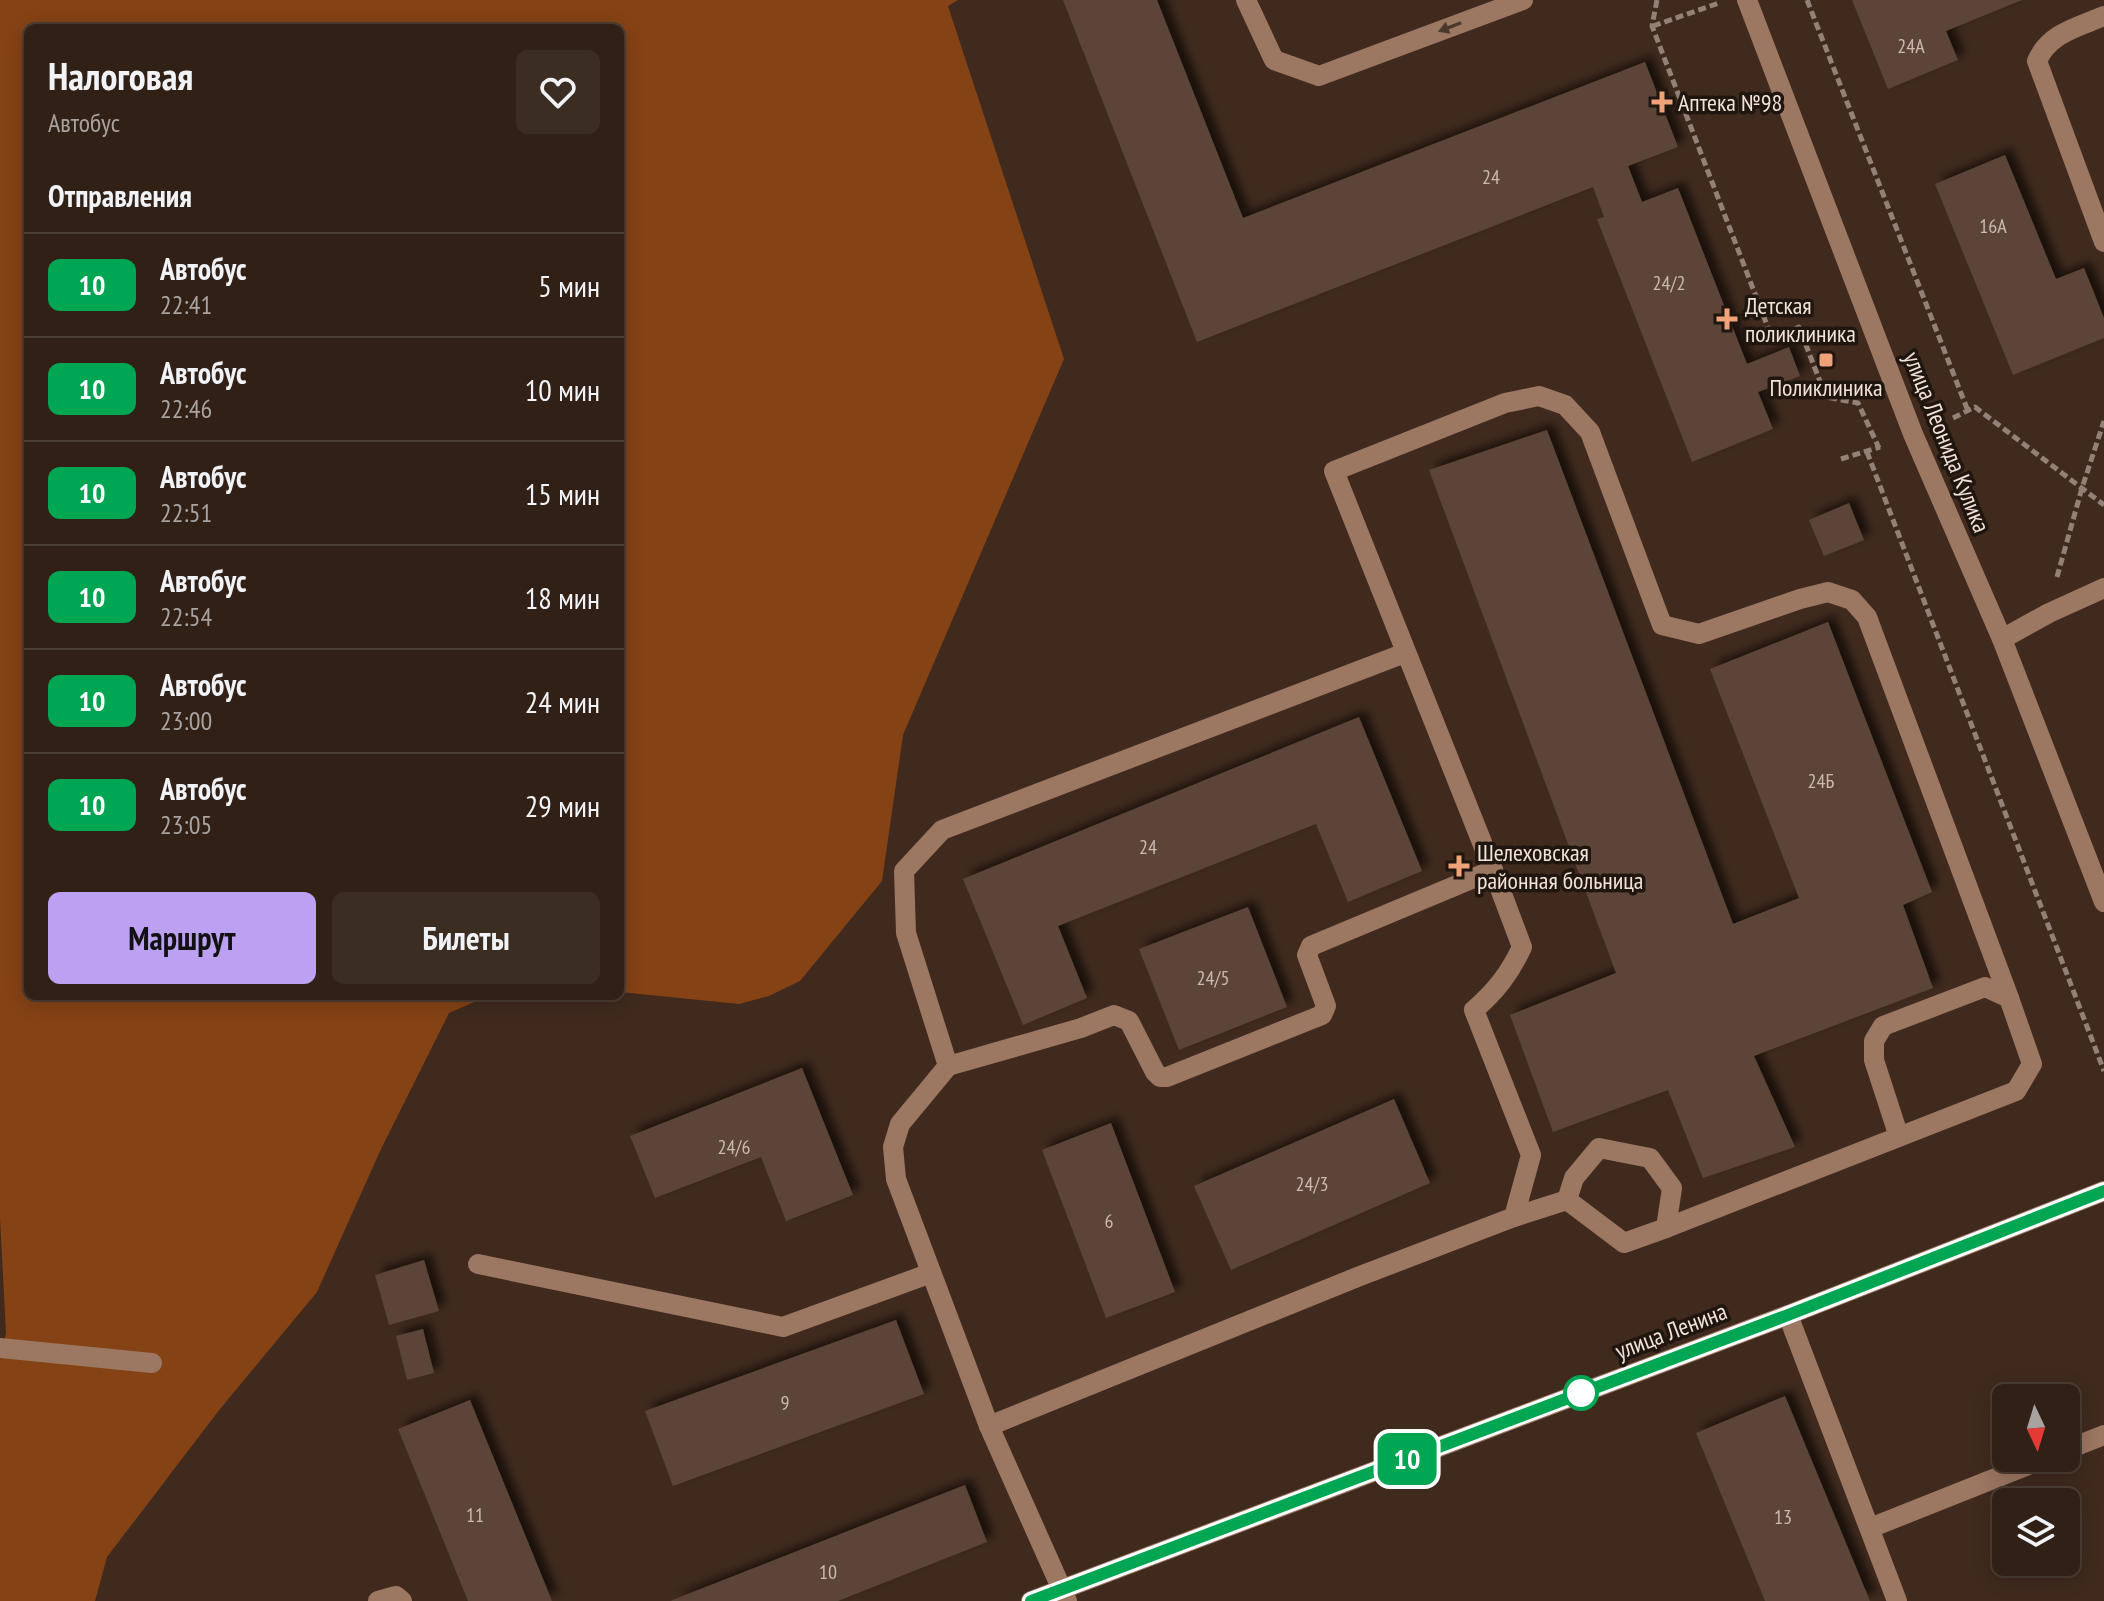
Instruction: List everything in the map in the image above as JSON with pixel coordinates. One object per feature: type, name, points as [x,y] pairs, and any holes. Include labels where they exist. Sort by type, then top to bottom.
[{"type":"street","points":[[1246,0],[1274,60],[1319,76],[1523,0]]},
{"type":"street","name":"улица Леонида Кулика","points":[[1747,0],[1913,434],[2002,639],[2104,902]]},
{"type":"street","points":[[2104,16],[2054,38],[2042,49],[2037,61],[2104,242]]},
{"type":"street","points":[[1514,1217],[1531,1155],[1474,1010],[1493,994],[1510,973],[1522,947],[1334,471],[1505,403],[1539,396],[1565,405],[1590,432],[1662,625],[1699,634],[1828,592],[1852,600],[1867,617],[2032,1064],[2016,1091],[1624,1243],[1567,1200]]},
{"type":"street","points":[[2002,639],[2104,588]]},
{"type":"street","points":[[948,1066],[906,933],[904,871],[942,830],[1405,653]]},
{"type":"street","points":[[1064,1595],[989,1426],[896,1179],[893,1147],[900,1124],[948,1066],[1081,1028],[1114,1015],[1129,1021],[1155,1072],[1160,1077],[1167,1077],[1322,1015],[1326,1006],[1307,955],[1311,946],[1493,870]]},
{"type":"street","points":[[1899,1137],[1874,1060],[1874,1041],[1883,1026],[1985,987],[2009,998]]},
{"type":"street","points":[[1567,1200],[1574,1178],[1599,1148],[1650,1158],[1672,1188],[1666,1228]]},
{"type":"street","name":"улица Ленина","points":[[1031,1601],[1064,1595],[2104,1191]]},
{"type":"street","points":[[989,1426],[1360,1276],[1567,1200]]},
{"type":"street","points":[[478,1264],[783,1327],[931,1273]]},
{"type":"street","points":[[1788,1315],[1897,1601]]},
{"type":"street","points":[[0,1348],[152,1363]]},
{"type":"street","points":[[2080,1444],[2104,1435]]},
{"type":"street","points":[[1870,1528],[2011,1472]]},
{"type":"street","points":[[378,1601],[396,1596],[402,1601]]},
{"type":"path","points":[[1657,0],[1652,26],[1772,338],[1799,327],[1826,397],[1858,403],[1879,448]]},
{"type":"path","points":[[1652,26],[1727,0]]},
{"type":"path","points":[[1807,0],[1968,411]]},
{"type":"path","points":[[1953,418],[1975,407],[2104,505]]},
{"type":"path","points":[[2049,613],[2082,488],[2104,421]]},
{"type":"path","points":[[1841,459],[1889,445]]},
{"type":"path","points":[[1867,452],[2104,1071]]},
{"type":"shaded area","points":[[0,0],[958,0],[948,6],[1064,359],[903,735],[882,881],[800,981],[769,996],[739,1004],[624,992],[624,24],[24,24],[24,1000],[479,1000],[449,1013],[381,1149],[317,1292],[220,1409],[107,1557],[95,1601],[0,1601],[0,1360],[6,1333],[0,1218]]},
{"type":"building","points":[[1063,0],[1157,0],[1243,218],[1645,62],[1678,147],[1628,166],[1642,202],[1678,188],[1747,364],[1789,347],[1800,376],[1758,392],[1773,429],[1692,462],[1597,219],[1604,217],[1593,187],[1197,342]]},
{"type":"building","points":[[1852,0],[2022,0],[1946,31],[1958,60],[1888,89]]},
{"type":"building","points":[[2005,155],[2056,279],[2084,268],[2104,318],[2104,338],[2013,375],[1935,184]]},
{"type":"building","points":[[1547,430],[1733,924],[1799,898],[1710,669],[1828,622],[1932,892],[1903,905],[1933,988],[1754,1056],[1795,1147],[1703,1178],[1668,1090],[1553,1132],[1510,1015],[1616,973],[1429,470]]},
{"type":"building","points":[[1849,503],[1864,540],[1824,556],[1809,520]]},
{"type":"building","points":[[1359,717],[1422,871],[1348,902],[1316,824],[1058,926],[1087,998],[1023,1025],[963,879]]},
{"type":"building","points":[[1248,907],[1287,1007],[1179,1050],[1139,949]]},
{"type":"building","points":[[802,1068],[853,1195],[786,1221],[761,1157],[655,1198],[630,1136]]},
{"type":"building","points":[[1394,1099],[1430,1183],[1231,1270],[1194,1186]]},
{"type":"building","points":[[1111,1123],[1175,1292],[1106,1318],[1042,1150]]},
{"type":"building","points":[[424,1260],[439,1311],[389,1325],[375,1275]]},
{"type":"building","points":[[896,1320],[924,1394],[673,1486],[645,1411]]},
{"type":"building","points":[[423,1329],[434,1373],[407,1380],[396,1336]]},
{"type":"building","points":[[1785,1396],[1870,1601],[1765,1601],[1696,1433]]},
{"type":"building","points":[[470,1400],[552,1601],[468,1601],[398,1429]]},
{"type":"building","points":[[965,1485],[987,1542],[838,1601],[670,1601]]},
{"type":"bus line","name":"10","points":[[1031,1601],[1788,1315],[2104,1191]]},
{"type":"place","name":"Аптека №98","points":[[1662,102]]},
{"type":"place","name":"Детская поликлиника","points":[[1727,319]]},
{"type":"place","name":"Поликлиника","points":[[1826,360]]},
{"type":"place","name":"Шелеховская районная больница","points":[[1459,866]]}]
